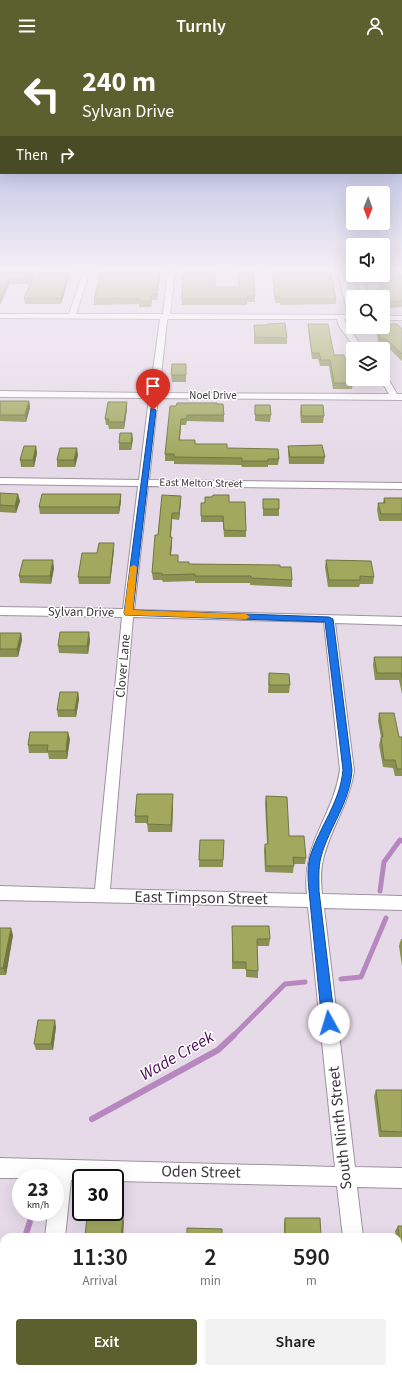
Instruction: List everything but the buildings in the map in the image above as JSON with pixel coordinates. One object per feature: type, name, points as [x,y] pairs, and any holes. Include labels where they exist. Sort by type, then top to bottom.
[{"type":"street","name":"Clover Lane","points":[[102,896],[128,613],[162,332]]},
{"type":"street","points":[[348,332],[355,342]]},
{"type":"street","points":[[389,386],[398,397]]},
{"type":"street","name":"Noel Drive","points":[[0,394],[398,397]]},
{"type":"street","name":"East Melton Street","points":[[0,481],[402,486]]},
{"type":"street","name":"Sylvan Drive","points":[[0,611],[402,621]]},
{"type":"street","name":"South Ninth Street","points":[[329,619],[347,770],[347,783],[315,858],[313,882],[353,1233]]},
{"type":"street","name":"East Timpson Street","points":[[0,893],[402,903]]},
{"type":"street","name":"Oden Street","points":[[0,1168],[62,1169]]},
{"type":"street","name":"Oden Street","points":[[64,1169],[402,1178]]},
{"type":"street","points":[[55,1233],[57,1221]]},
{"type":"waterway","name":"Wade Creek","points":[[380,891],[384,862],[400,840],[402,841]]},
{"type":"waterway","name":"Wade Creek","points":[[341,979],[361,977],[386,918]]},
{"type":"waterway","name":"Wade Creek","points":[[234,1035],[285,984],[305,982]]},
{"type":"waterway","name":"Wade Creek","points":[[92,1119],[218,1050],[234,1035]]},
{"type":"waterway","name":"Wade Creek","points":[[26,1233],[30,1221]]},
{"type":"slow traffic","points":[[134,567],[128,613],[246,617]]},
{"type":"route","points":[[153,410],[128,613],[329,619],[346,752],[347,783],[315,858],[313,882],[329,1023]]}]
